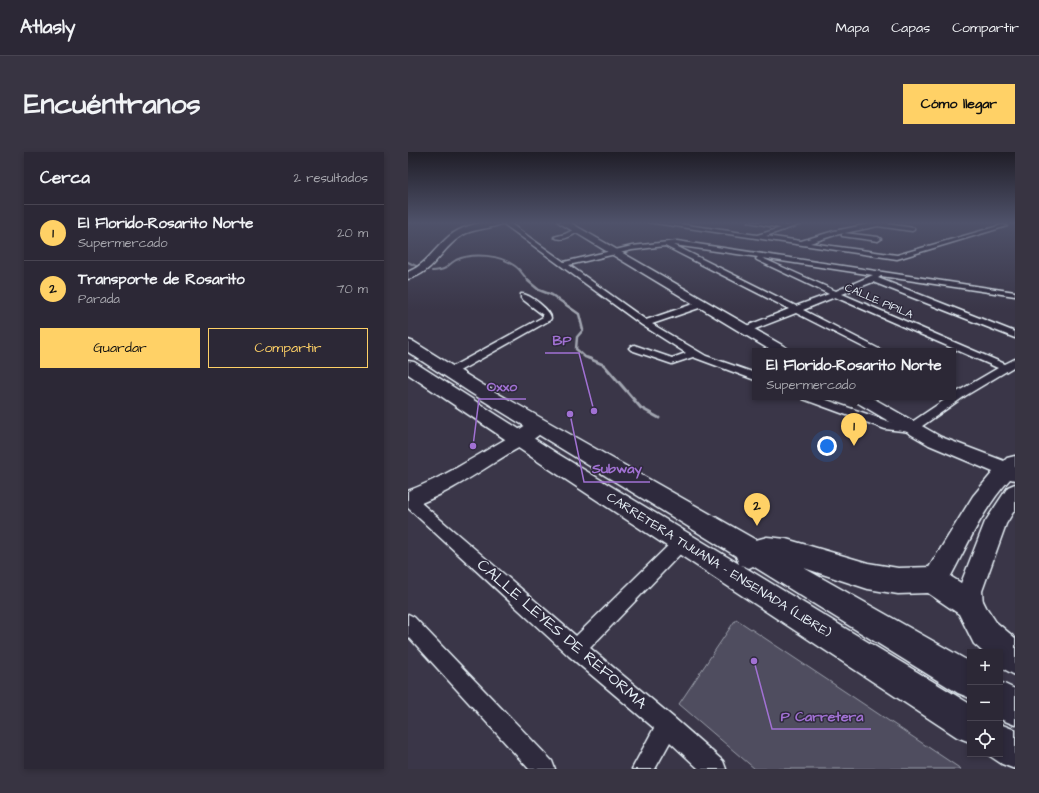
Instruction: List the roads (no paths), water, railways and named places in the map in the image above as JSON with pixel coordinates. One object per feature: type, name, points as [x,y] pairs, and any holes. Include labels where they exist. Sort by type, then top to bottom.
[{"type":"highway","name":"CARRETERA TIJUANA - ENSENADA (LIBRE)","points":[[408,345],[450,372],[625,506],[967,722]]},
{"type":"highway","name":"CARRETERA TIJUANA - ENSENADA (LIBRE)","points":[[408,366],[752,553],[967,679]]},
{"type":"highway","points":[[625,506],[639,504],[648,506],[732,555],[740,558],[746,558],[752,553],[767,548],[786,550],[868,576],[898,581],[932,580],[970,605],[975,617],[985,633],[1015,659]]},
{"type":"highway","points":[[1003,701],[1015,708]]},
{"type":"highway","points":[[1003,744],[1015,751]]},
{"type":"main road","points":[[408,276],[423,270],[441,251]]},
{"type":"main road","points":[[614,252],[777,348]]},
{"type":"main road","points":[[864,400],[935,441],[1012,468],[986,493],[937,577],[932,580]]},
{"type":"main road","points":[[408,500],[439,488],[529,432]]},
{"type":"main road","points":[[970,605],[970,591],[996,522],[1015,492]]},
{"type":"street","points":[[546,251],[646,323],[694,354],[752,376]]},
{"type":"street","points":[[565,264],[621,251]]},
{"type":"street","points":[[678,251],[872,348]]},
{"type":"street","points":[[730,251],[1015,294]]},
{"type":"street","points":[[853,251],[900,257],[922,251]]},
{"type":"street","name":"CALLE PÍPILA","points":[[744,253],[836,294],[1011,365]]},
{"type":"street","points":[[747,330],[873,279],[880,273]]},
{"type":"street","points":[[873,279],[1015,335]]},
{"type":"street","points":[[969,287],[1008,301]]},
{"type":"street","points":[[450,372],[547,318],[547,314],[524,296]]},
{"type":"street","points":[[646,323],[702,304]]},
{"type":"street","points":[[634,348],[672,362],[694,354]]},
{"type":"street","points":[[957,392],[1011,365]]},
{"type":"street","points":[[815,400],[889,426],[911,428],[947,400]]},
{"type":"street","name":"CALLE LEYES DE REFORMA","points":[[408,500],[576,648],[668,725],[715,769]]},
{"type":"street","points":[[576,648],[682,542]]},
{"type":"street","points":[[408,623],[544,769]]},
{"type":"street","points":[[643,769],[668,725]]},
{"type":"waterway","points":[[432,271],[444,269],[456,260],[470,256],[487,256],[509,262],[530,282]]},
{"type":"waterway","points":[[408,262],[416,266]]},
{"type":"waterway","points":[[528,281],[539,290],[552,295],[579,314],[583,330],[577,337],[576,349],[588,358]]},
{"type":"waterway","points":[[588,358],[604,365],[641,408],[659,418]]},
{"type":"place","name":"BP","points":[[594,411]]},
{"type":"place","name":"Subway","points":[[570,414]]},
{"type":"place","name":"Oxxo","points":[[473,446]]},
{"type":"place","name":"El Florido-Rosarito Norte","points":[[854,446]]},
{"type":"place","name":"Transporte de Rosarito","points":[[757,526]]},
{"type":"place","name":"P Carretera","points":[[754,661]]}]
